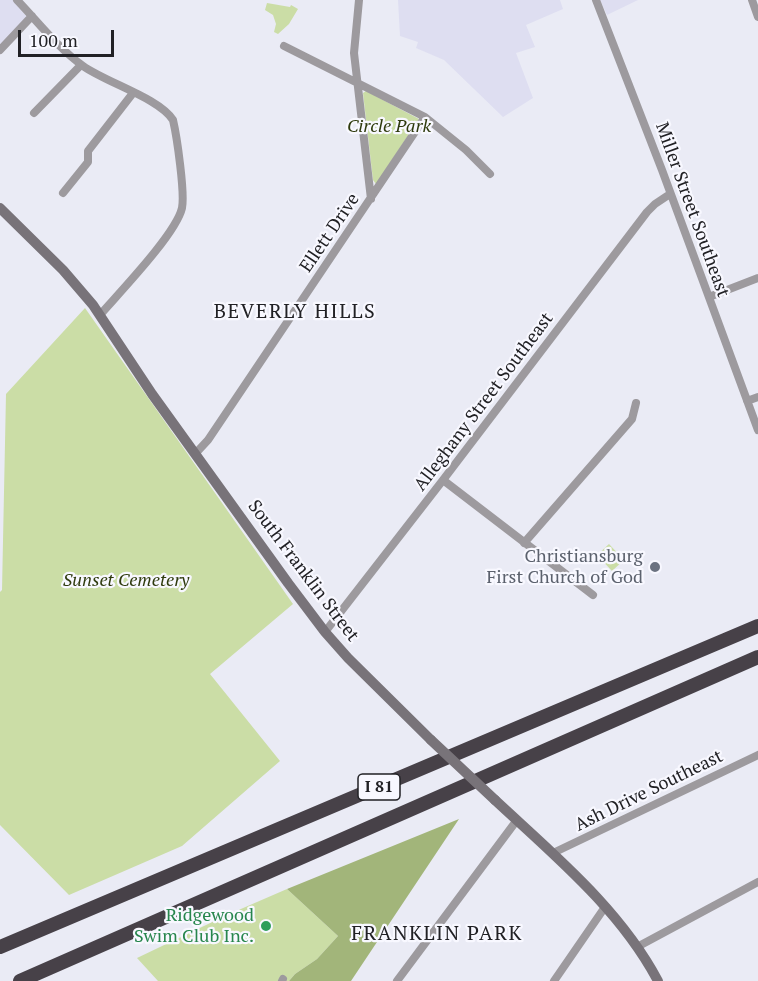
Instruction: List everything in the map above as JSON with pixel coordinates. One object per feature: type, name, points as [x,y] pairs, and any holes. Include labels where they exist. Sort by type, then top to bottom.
[{"type":"highway","name":"I 81","points":[[0,947],[758,626]]},
{"type":"highway","name":"I 81","points":[[20,981],[758,657]]},
{"type":"main road","name":"South Franklin Street","points":[[0,207],[63,270],[100,315],[152,394],[325,632],[431,740],[553,853],[605,907],[637,947],[658,981]]},
{"type":"street","points":[[17,0],[81,65],[167,111],[173,120],[183,204],[181,211],[171,229],[100,315]]},
{"type":"street","points":[[358,0],[354,53],[371,199]]},
{"type":"street","name":"Miller Street Southeast","points":[[596,0],[758,430]]},
{"type":"street","points":[[752,0],[758,17]]},
{"type":"street","points":[[0,50],[33,16]]},
{"type":"street","points":[[284,46],[425,117],[466,150],[490,174]]},
{"type":"street","points":[[34,113],[81,65]]},
{"type":"street","points":[[63,193],[88,162],[88,151],[133,93]]},
{"type":"street","name":"Ellett Drive","points":[[195,454],[208,440],[425,117]]},
{"type":"street","name":"Alleghany Street Southeast","points":[[325,632],[647,212],[670,194]]},
{"type":"street","points":[[709,297],[758,278]]},
{"type":"street","points":[[747,401],[758,397]]},
{"type":"street","points":[[524,543],[632,419],[636,403]]},
{"type":"street","points":[[443,480],[593,595]]},
{"type":"street","name":"Ash Drive Southeast","points":[[553,853],[758,755]]},
{"type":"street","points":[[398,981],[517,820]]},
{"type":"street","points":[[637,947],[758,882]]},
{"type":"street","points":[[554,981],[605,907]]},
{"type":"shaded area","points":[[0,0],[13,0],[26,16],[25,20],[0,46]]},
{"type":"shaded area","points":[[398,0],[560,0],[563,9],[526,25],[535,47],[516,53],[533,98],[503,117],[444,60],[416,48],[418,42],[400,36]]},
{"type":"shaded area","points":[[600,0],[638,0],[607,15]]},
{"type":"green space","points":[[267,3],[290,7],[291,5],[298,9],[289,24],[278,34],[274,32],[276,24],[273,15],[265,10]]},
{"type":"green space","name":"Circle Park","points":[[366,91],[419,119],[376,184],[373,180],[363,93]]},
{"type":"green space","name":"Sunset Cemetery","points":[[85,308],[293,604],[210,674],[280,761],[182,846],[69,895],[0,825],[0,592],[2,590],[6,394]]},
{"type":"green space","points":[[609,544],[624,560],[612,571],[597,555]]},
{"type":"green space","points":[[459,819],[351,981],[289,981],[317,959],[338,936],[287,889]]},
{"type":"green space","name":"Ridgewood Swim Club Inc.","points":[[287,889],[338,936],[317,959],[289,981],[158,981],[137,958],[227,915]]},
{"type":"place","name":"Christiansburg First Church of God","points":[[655,567]]},
{"type":"place","name":"Ridgewood Swim Club Inc.","points":[[266,926]]},
{"type":"district","name":"BEVERLY HILLS","points":[[295,312]]},
{"type":"district","name":"FRANKLIN PARK","points":[[437,934]]}]
